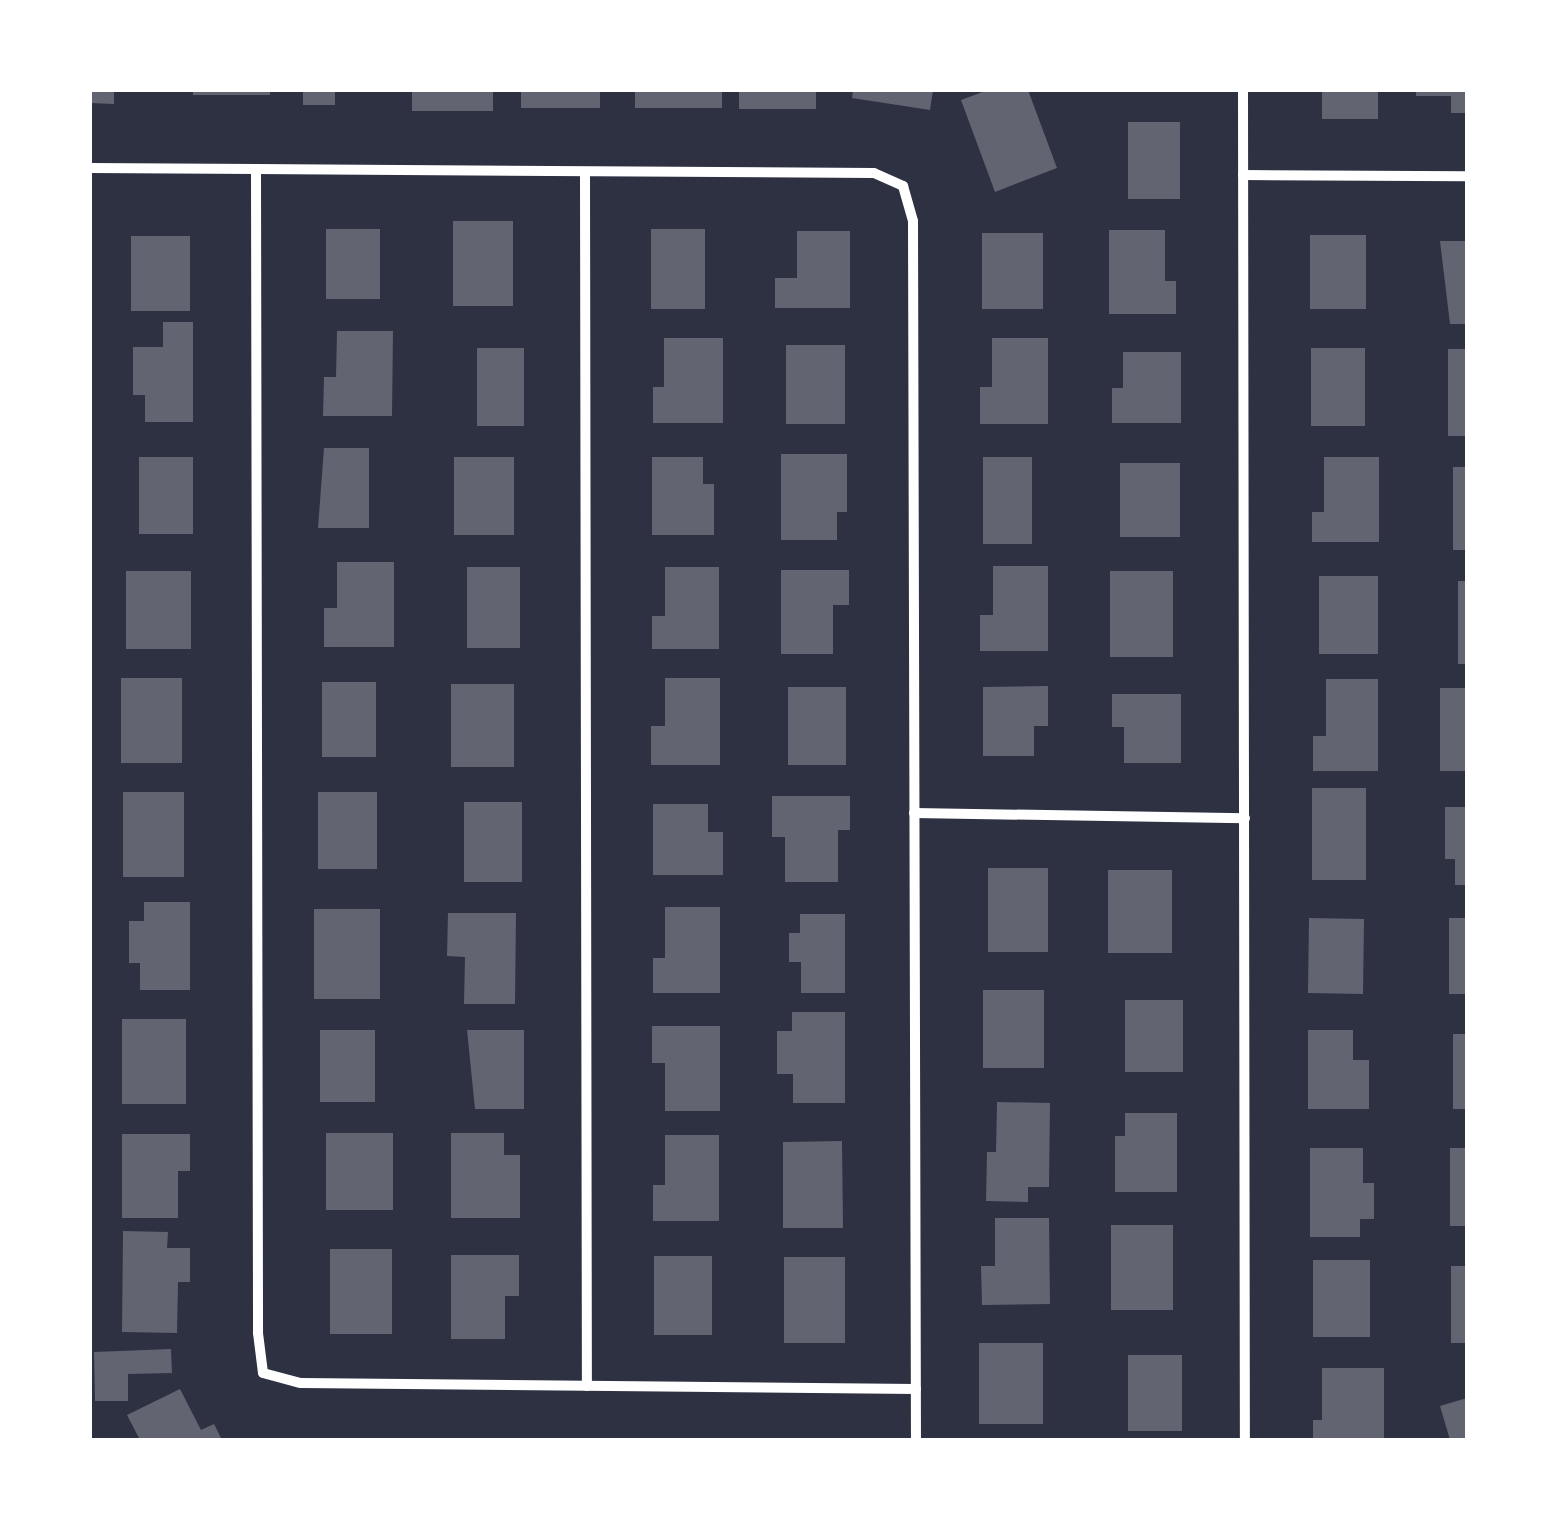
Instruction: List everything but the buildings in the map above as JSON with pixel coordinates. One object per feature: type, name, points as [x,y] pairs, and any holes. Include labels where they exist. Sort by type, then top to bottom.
[{"type":"street","points":[[1243,90],[1245,1440]]},
{"type":"street","points":[[90,168],[874,172],[903,186],[914,221],[916,1440]]},
{"type":"street","points":[[256,169],[258,1333],[263,1373],[301,1383],[916,1388]]},
{"type":"street","points":[[585,172],[587,1386]]},
{"type":"street","points":[[1243,175],[1467,176]]},
{"type":"street","points":[[914,814],[1246,818]]}]
